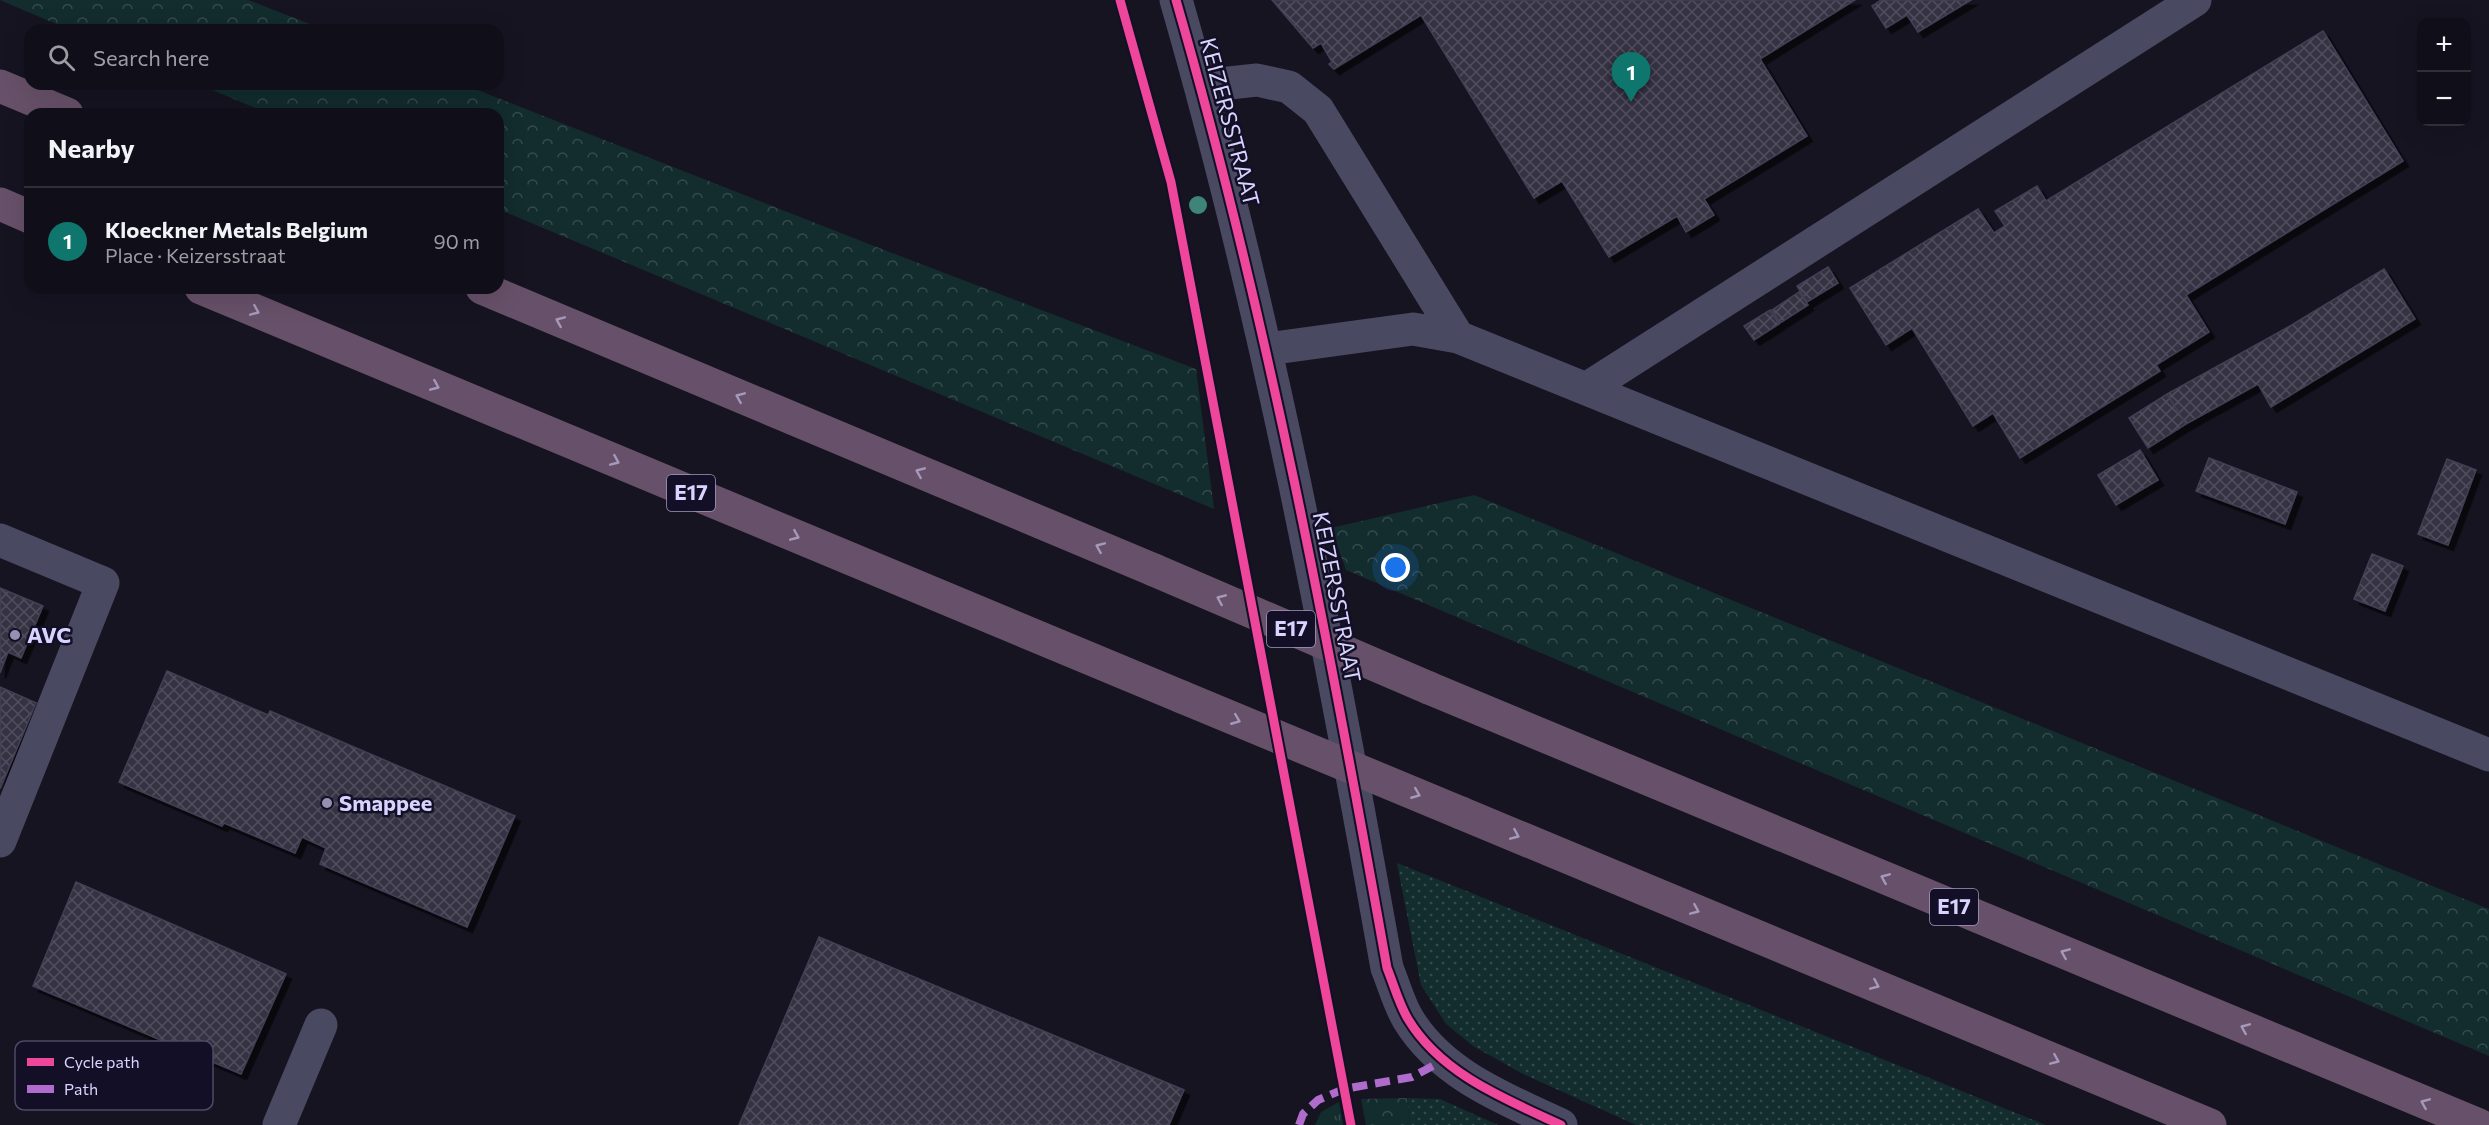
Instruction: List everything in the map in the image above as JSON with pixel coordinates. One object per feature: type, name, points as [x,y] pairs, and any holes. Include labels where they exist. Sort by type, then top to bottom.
[{"type":"highway","points":[[0,86],[53,108]]},
{"type":"highway","points":[[0,204],[24,214]]},
{"type":"highway","name":"E17","points":[[215,294],[2210,1125]]},
{"type":"highway","name":"E17","points":[[496,294],[1429,688],[2479,1125]]},
{"type":"street","name":"KEIZERSSTRAAT","points":[[1176,0],[1201,86],[1267,349],[1301,509],[1387,968],[1408,1019],[1442,1061],[1492,1092],[1560,1125]]},
{"type":"street","points":[[1586,389],[2195,0]]},
{"type":"street","points":[[1201,86],[1257,80],[1289,87],[1318,110],[1458,337]]},
{"type":"street","points":[[1267,349],[1413,329],[1458,337],[2489,755]]},
{"type":"street","points":[[0,540],[103,584],[0,841]]},
{"type":"street","points":[[279,1125],[321,1025]]},
{"type":"green space","points":[[0,0],[248,0],[310,24],[56,24]]},
{"type":"green space","points":[[212,90],[477,90],[874,246],[1196,369],[1214,509],[504,212],[504,108],[256,108]]},
{"type":"green space","points":[[1474,495],[2489,909],[2489,1056],[1346,570],[1331,528]]},
{"type":"green space","points":[[1397,863],[2046,1125],[1636,1125],[1523,1074],[1473,1046],[1446,1024],[1421,985]]},
{"type":"green space","points":[[1407,1098],[1440,1099],[1498,1125],[1410,1125]]},
{"type":"green space","points":[[1407,1098],[1410,1125],[1366,1125],[1361,1099]]},
{"type":"green space","points":[[1339,1102],[1343,1125],[1315,1125],[1321,1112]]},
{"type":"building","points":[[1272,0],[1855,0],[1760,59],[1807,136],[1704,199],[1714,215],[1686,232],[1677,216],[1609,257],[1562,181],[1534,198],[1421,15],[1334,69],[1329,64],[1332,62],[1321,43],[1313,48]]},
{"type":"building","points":[[1881,0],[1971,0],[1918,32],[1907,15],[1886,28],[1872,6]]},
{"type":"building","points":[[2323,31],[2403,161],[2186,295],[2209,332],[2156,365],[2160,371],[2020,458],[1993,413],[1973,426],[1912,328],[1886,345],[1850,288],[1978,209],[1994,233],[2005,226],[1995,211],[2037,186],[2046,201]]},
{"type":"building","points":[[1828,267],[1838,283],[1807,302],[1797,286]]},
{"type":"building","points":[[2384,269],[2415,319],[2271,407],[2258,384],[2186,424],[2167,394],[2290,326]]},
{"type":"building","points":[[1799,292],[1808,305],[1780,323],[1772,310]]},
{"type":"building","points":[[1770,310],[1779,324],[1754,340],[1744,326]]},
{"type":"building","points":[[2167,394],[2186,424],[2148,448],[2129,418]]},
{"type":"building","points":[[2140,450],[2158,480],[2116,505],[2098,475]]},
{"type":"building","points":[[2209,458],[2297,492],[2285,524],[2196,491]]},
{"type":"building","points":[[2447,459],[2476,470],[2448,545],[2418,534]]},
{"type":"building","points":[[2372,554],[2403,566],[2385,611],[2354,599]]},
{"type":"building","name":"AVC","points":[[0,588],[43,606],[21,658],[8,652],[0,673]]},
{"type":"building","points":[[167,671],[268,715],[270,711],[515,816],[467,927],[320,864],[326,848],[302,837],[295,853],[224,823],[222,826],[119,782]]},
{"type":"building","name":"AVC","points":[[0,687],[36,703],[0,789]]},
{"type":"building","points":[[76,882],[286,974],[241,1074],[213,1062],[213,1041],[163,1041],[33,986]]},
{"type":"building","points":[[819,937],[1184,1090],[1169,1125],[739,1125]]},
{"type":"marked path","points":[[1299,1125],[1303,1114],[1318,1100],[1344,1089],[1412,1077],[1442,1061]]},
{"type":"cycle path","points":[[1120,0],[1171,182],[1351,1125]]},
{"type":"cycle path","points":[[1176,0],[1240,240],[1268,360],[1319,603],[1387,968],[1408,1019],[1438,1055],[1456,1070],[1497,1095],[1561,1125]]},
{"type":"place","name":"Kloeckner Metals Belgium","points":[[1631,102]]},
{"type":"place","name":"AVC","points":[[15,635]]},
{"type":"place","name":"Smappee","points":[[327,803]]}]
